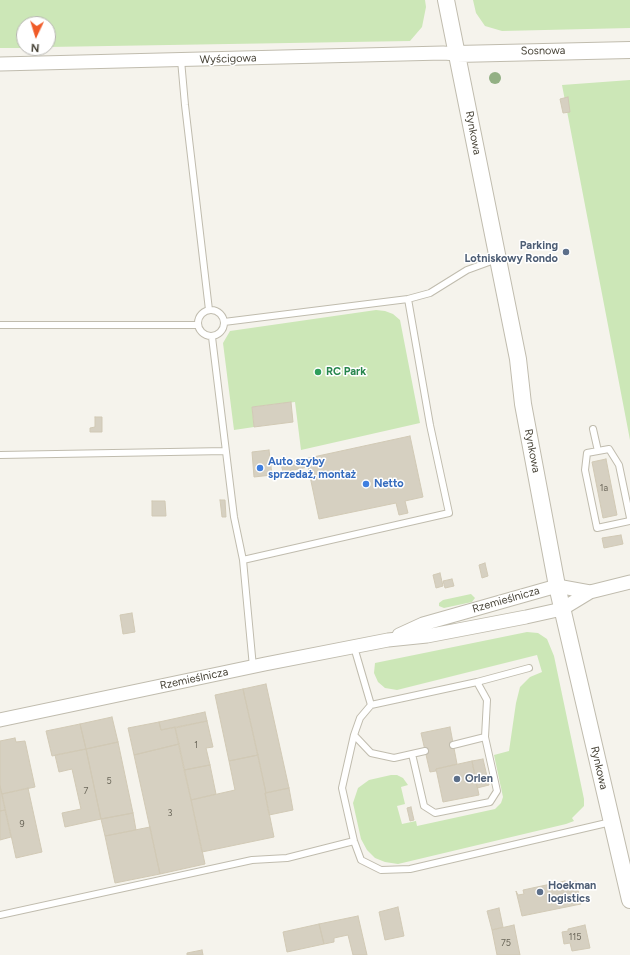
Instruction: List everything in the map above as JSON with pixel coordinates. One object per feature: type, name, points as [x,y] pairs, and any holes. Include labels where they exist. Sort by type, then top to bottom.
[{"type":"street","name":"Rynkowa","points":[[446,0],[518,359],[523,404],[557,586],[630,900]]},
{"type":"street","name":"Sosnowa","points":[[457,54],[630,50]]},
{"type":"street","name":"Wyścigowa","points":[[0,64],[443,53],[457,54]]},
{"type":"street","points":[[557,586],[590,592],[630,582]]},
{"type":"street","name":"Rzemieślnicza","points":[[388,640],[423,624],[557,586]]},
{"type":"street","name":"Rzemieślnicza","points":[[0,720],[388,640],[427,636],[562,609],[590,592]]},
{"type":"lane","points":[[181,60],[209,310]]},
{"type":"lane","points":[[224,322],[408,298],[430,292],[467,270],[498,258]]},
{"type":"lane","points":[[243,560],[450,513],[430,425],[408,298]]},
{"type":"lane","points":[[209,310],[214,310],[221,315],[224,322],[222,330],[216,336],[212,337],[204,335],[198,329],[197,324],[202,314],[209,310]]},
{"type":"lane","points":[[0,325],[197,324]]},
{"type":"lane","points":[[212,337],[234,518],[243,560],[253,667]]},
{"type":"lane","points":[[593,428],[598,451]]},
{"type":"lane","points":[[608,449],[619,465],[630,519],[597,528],[585,470],[587,453],[608,449]]},
{"type":"lane","points":[[0,455],[226,451]]},
{"type":"lane","points":[[354,647],[371,705]]},
{"type":"lane","points":[[529,668],[477,682],[371,705],[360,718],[354,735],[342,788],[354,841],[361,860],[381,870],[410,869],[611,822]]},
{"type":"lane","points":[[412,754],[424,806],[435,812],[490,802],[497,791],[485,737],[487,700],[477,682]]},
{"type":"lane","points":[[354,735],[371,753],[394,758],[425,751]]},
{"type":"lane","points":[[453,744],[485,737]]},
{"type":"lane","points":[[0,915],[252,860],[287,858],[354,841]]},
{"type":"green space","points":[[0,0],[425,0],[426,7],[422,27],[410,41],[56,47],[56,16],[16,16],[16,48],[0,48]]},
{"type":"green space","points":[[473,0],[630,0],[630,28],[502,31],[485,26],[476,13]]},
{"type":"green space","points":[[630,80],[630,440],[562,85]]},
{"type":"green space","name":"RC Park","points":[[376,310],[393,314],[400,320],[420,423],[301,450],[295,402],[252,407],[254,427],[234,430],[223,343],[230,331]]},
{"type":"green space","points":[[471,594],[475,598],[472,602],[444,608],[439,606],[439,603],[443,600]]},
{"type":"green space","points":[[527,632],[538,633],[547,639],[554,656],[584,799],[584,806],[572,818],[574,821],[398,864],[385,862],[375,858],[367,850],[361,839],[353,803],[358,788],[369,780],[391,775],[397,775],[403,778],[408,785],[401,787],[405,804],[397,806],[402,824],[416,821],[417,826],[495,809],[501,803],[503,797],[494,755],[509,751],[516,703],[520,687],[530,677],[542,672],[537,655],[397,690],[385,688],[378,682],[374,673],[375,663]]},
{"type":"building","points":[[568,97],[570,112],[563,113],[560,99]]},
{"type":"building","points":[[291,402],[293,422],[254,427],[252,407]]},
{"type":"building","points":[[95,417],[102,417],[102,432],[90,432],[90,428],[95,427]]},
{"type":"building","name":"Netto","points":[[410,436],[423,497],[405,501],[408,513],[399,515],[396,503],[319,519],[308,467],[283,472],[281,464]]},
{"type":"building","points":[[269,450],[272,475],[254,477],[252,452]]},
{"type":"building","points":[[606,459],[617,515],[603,518],[592,462]]},
{"type":"building","points":[[220,500],[225,500],[226,517],[222,517]]},
{"type":"building","points":[[152,501],[165,501],[166,516],[152,516]]},
{"type":"building","points":[[621,535],[623,544],[604,548],[602,538]]},
{"type":"building","points":[[485,563],[488,576],[482,578],[479,565]]},
{"type":"building","points":[[440,573],[443,586],[436,588],[433,575]]},
{"type":"building","points":[[452,579],[454,586],[445,588],[443,581]]},
{"type":"building","points":[[132,613],[135,632],[123,634],[120,615]]},
{"type":"building","points":[[266,684],[289,788],[266,793],[243,689]]},
{"type":"building","points":[[243,689],[258,755],[229,761],[215,695]]},
{"type":"building","points":[[205,712],[207,721],[161,730],[159,722]]},
{"type":"building","points":[[112,717],[118,742],[86,749],[80,724]]},
{"type":"building","points":[[207,721],[213,747],[206,748],[210,765],[184,770],[175,728]]},
{"type":"building","points":[[159,722],[161,730],[175,727],[179,744],[134,755],[128,728]]},
{"type":"building","points":[[80,724],[86,749],[52,756],[46,731]]},
{"type":"building","points":[[450,727],[457,764],[430,772],[421,733]]},
{"type":"building","points":[[15,738],[16,742],[25,741],[35,787],[2,794],[0,786],[0,741]]},
{"type":"building","points":[[118,742],[133,813],[101,819],[86,749]]},
{"type":"building","points":[[179,744],[205,864],[160,874],[134,755]]},
{"type":"building","points":[[86,749],[101,819],[65,827],[62,813],[81,809],[72,769],[59,772],[55,755]]},
{"type":"building","points":[[258,755],[274,837],[202,852],[191,800],[235,790],[229,761]]},
{"type":"building","points":[[483,759],[489,785],[477,788],[472,761]]},
{"type":"building","name":"Orlen","points":[[472,761],[479,795],[443,802],[436,769]]},
{"type":"building","points":[[210,765],[216,794],[191,800],[184,770]]},
{"type":"building","points":[[0,786],[5,810],[0,811]]},
{"type":"building","points":[[28,788],[42,852],[16,858],[2,794]]},
{"type":"building","points":[[289,788],[293,810],[269,815],[265,793]]},
{"type":"building","points":[[411,807],[414,820],[410,821],[407,808]]},
{"type":"building","points":[[5,810],[11,837],[0,840],[0,811]]},
{"type":"building","points":[[133,813],[136,830],[105,836],[101,819]]},
{"type":"building","points":[[150,827],[160,874],[115,883],[105,836]]},
{"type":"building","points":[[565,881],[566,884],[576,881],[581,904],[522,916],[516,891],[518,895],[524,894],[523,890]]},
{"type":"building","points":[[398,907],[404,936],[385,940],[379,912]]},
{"type":"building","points":[[499,908],[503,927],[492,930],[487,911]]},
{"type":"building","points":[[358,916],[367,955],[353,955],[348,935],[334,938],[334,942],[324,944],[319,924]]},
{"type":"building","points":[[319,924],[324,944],[287,952],[283,932]]},
{"type":"building","points":[[514,925],[520,955],[497,955],[492,930]]},
{"type":"building","points":[[585,925],[590,948],[572,951],[570,943],[564,944],[562,932]]},
{"type":"building","points":[[202,950],[203,955],[187,955],[187,953]]},
{"type":"place","name":"Parking Lotniskowy Rondo","points":[[566,252]]},
{"type":"place","name":"RC Park","points":[[318,372]]},
{"type":"place","name":"Auto szyby sprzedaż, montaż","points":[[260,468]]},
{"type":"place","name":"Netto","points":[[366,484]]},
{"type":"place","name":"Orlen","points":[[457,779]]},
{"type":"place","name":"Hoekman logistics","points":[[540,892]]}]
